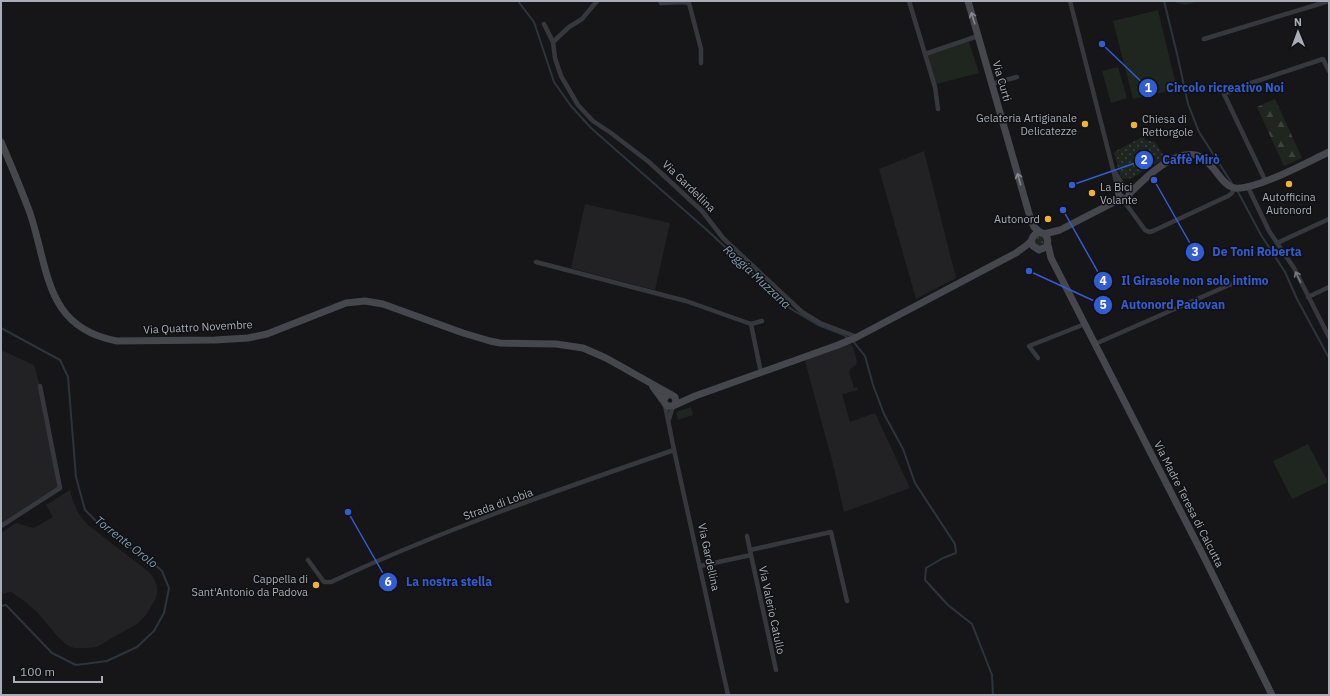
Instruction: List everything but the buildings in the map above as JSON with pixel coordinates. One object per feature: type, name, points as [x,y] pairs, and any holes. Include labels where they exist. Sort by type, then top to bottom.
[{"type":"street","points":[[553,42],[569,27],[582,19],[597,1]]},
{"type":"street","points":[[660,1],[661,3],[683,2],[689,4],[701,49],[701,63]]},
{"type":"street","points":[[909,1],[935,87],[938,109]]},
{"type":"street","name":"Via Curti","points":[[968,1],[1030,217],[1034,227],[1042,234]]},
{"type":"street","points":[[1070,1],[1112,167],[1124,193],[1126,204],[1145,230],[1149,232],[1153,231],[1228,196],[1232,194],[1234,188]]},
{"type":"street","points":[[1204,39],[1329,1]]},
{"type":"street","name":"Via Gardellina","points":[[544,24],[553,42],[555,58],[561,76],[578,105],[593,121],[649,162],[702,211],[723,238],[802,312],[820,323],[854,338]]},
{"type":"street","points":[[925,54],[978,36]]},
{"type":"street","points":[[1266,182],[1224,94],[1242,86],[1323,59],[1329,71]]},
{"type":"street","points":[[991,84],[1017,77]]},
{"type":"street","name":"Via Quattro Novembre","points":[[1,142],[29,213],[56,300],[71,320],[89,333],[102,338],[117,341],[215,340],[248,338],[267,334],[342,304],[365,301],[383,304],[462,333],[490,341],[500,343],[556,344],[583,348],[606,358],[671,395]]},
{"type":"street","points":[[695,396],[671,395],[666,396],[664,402],[670,407],[674,406],[695,396],[854,338],[1016,253],[1031,241],[1034,235],[1060,230],[1107,206],[1168,161],[1179,156],[1190,154],[1200,156],[1208,162],[1230,186],[1234,188],[1246,188],[1266,182],[1329,152]]},
{"type":"street","points":[[1112,167],[1124,193]]},
{"type":"street","points":[[1246,188],[1269,231],[1294,268],[1329,337]]},
{"type":"street","points":[[1277,243],[1329,220]]},
{"type":"street","points":[[1016,253],[1044,249],[1060,230]]},
{"type":"street","points":[[1042,234],[1048,239],[1048,244]]},
{"type":"street","points":[[1031,241],[1033,246],[1038,250]]},
{"type":"street","name":"Via Madre Teresa di Calcutta","points":[[1048,244],[1051,258],[1272,695]]},
{"type":"street","name":"Via Madre Teresa di Calcutta","points":[[1038,250],[1051,258]]},
{"type":"street","points":[[536,262],[686,301],[751,324],[762,321]]},
{"type":"street","points":[[1095,344],[1245,278]]},
{"type":"street","points":[[1308,297],[1329,287]]},
{"type":"street","points":[[751,324],[761,373]]},
{"type":"street","points":[[1038,358],[1029,346],[1084,324]]},
{"type":"street","name":"Via Quattro Novembre","points":[[648,381],[664,402]]},
{"type":"street","points":[[1,526],[60,488],[40,386]]},
{"type":"street","points":[[671,395],[676,400],[674,406]]},
{"type":"street","name":"Via Gardellina","points":[[664,402],[728,695]]},
{"type":"street","name":"Via Gardellina","points":[[668,423],[674,406]]},
{"type":"street","name":"Strada di Lobia","points":[[308,560],[324,582],[331,582],[488,516],[674,450]]},
{"type":"street","name":"Via Valerio Catullo","points":[[700,566],[831,532],[847,601]]},
{"type":"street","name":"Via Valerio Catullo","points":[[747,536],[776,670]]},
{"type":"shaded area","points":[[924,151],[956,278],[916,299],[879,169]]},
{"type":"shaded area","points":[[585,204],[670,223],[655,290],[571,268]]},
{"type":"shaded area","points":[[850,344],[853,347],[857,361],[856,365],[851,368],[849,372],[854,388],[857,387],[858,390],[842,394],[850,422],[875,413],[910,488],[844,512],[834,468],[805,361],[814,355]]},
{"type":"shaded area","points":[[1,350],[34,365],[40,386],[62,489],[1,527]]},
{"type":"shaded area","points":[[70,490],[78,513],[88,525],[149,572],[157,586],[155,600],[146,615],[137,624],[97,647],[74,648],[67,645],[58,637],[37,612],[23,600],[11,592],[1,594],[1,533],[16,523],[34,528],[53,517],[46,505]]},
{"type":"green space","points":[[1174,1],[1199,1],[1185,5]]},
{"type":"green space","points":[[1158,10],[1177,89],[1133,99],[1113,21]]},
{"type":"green space","points":[[969,42],[979,73],[933,85],[926,54]]},
{"type":"green space","points":[[1118,67],[1127,98],[1111,103],[1102,71]]},
{"type":"green space","points":[[1275,99],[1302,158],[1284,166],[1257,107]]},
{"type":"green space","points":[[1144,136],[1145,140],[1155,142],[1165,158],[1132,178],[1124,179],[1120,175],[1114,152]]},
{"type":"green space","points":[[1035,236],[1043,236],[1046,244],[1038,248],[1033,239]]},
{"type":"green space","points":[[691,407],[693,415],[678,420],[676,412]]},
{"type":"green space","points":[[1308,444],[1328,482],[1292,499],[1273,461]]},
{"type":"waterway","name":"Roggia Muzzana","points":[[518,1],[534,22],[554,82],[571,106],[591,128],[708,231],[791,309],[818,325],[844,335],[849,339]]},
{"type":"waterway","points":[[1164,1],[1188,104],[1199,132],[1233,185]]},
{"type":"waterway","points":[[1237,190],[1261,235],[1285,272],[1297,299],[1329,358]]},
{"type":"waterway","name":"Torrente Orolo","points":[[1,328],[60,360],[68,377],[76,477],[85,510],[100,525],[120,541],[150,560],[162,571],[169,588],[164,613],[154,631],[137,647],[107,661],[76,665],[52,653],[6,605],[1,606]]},
{"type":"waterway","name":"Roggia Muzzana","points":[[853,341],[865,356],[873,385],[884,414],[903,449],[915,483],[955,544],[956,553],[943,558],[926,568],[925,580],[948,605],[972,624],[992,675],[993,695]]},
{"type":"place","name":"Circolo ricreativo Noi","points":[[1102,44]]},
{"type":"place","name":"Gelateria Artigianale Delicatezze","points":[[1085,124]]},
{"type":"place","name":"Chiesa di Rettorgole","points":[[1134,125]]},
{"type":"place","name":"De Toni Roberta","points":[[1154,180]]},
{"type":"place","name":"Autofficina Autonord","points":[[1289,184]]},
{"type":"place","name":"Caffè Mirò","points":[[1072,185]]},
{"type":"place","name":"La Bici Volante","points":[[1092,193]]},
{"type":"place","name":"Il Girasole non solo intimo","points":[[1063,210]]},
{"type":"place","name":"Autonord","points":[[1048,219]]},
{"type":"place","name":"Autonord Padovan","points":[[1029,271]]},
{"type":"place","name":"La nostra stella","points":[[348,512]]},
{"type":"place","name":"Cappella di Sant'Antonio da Padova","points":[[316,585]]}]
